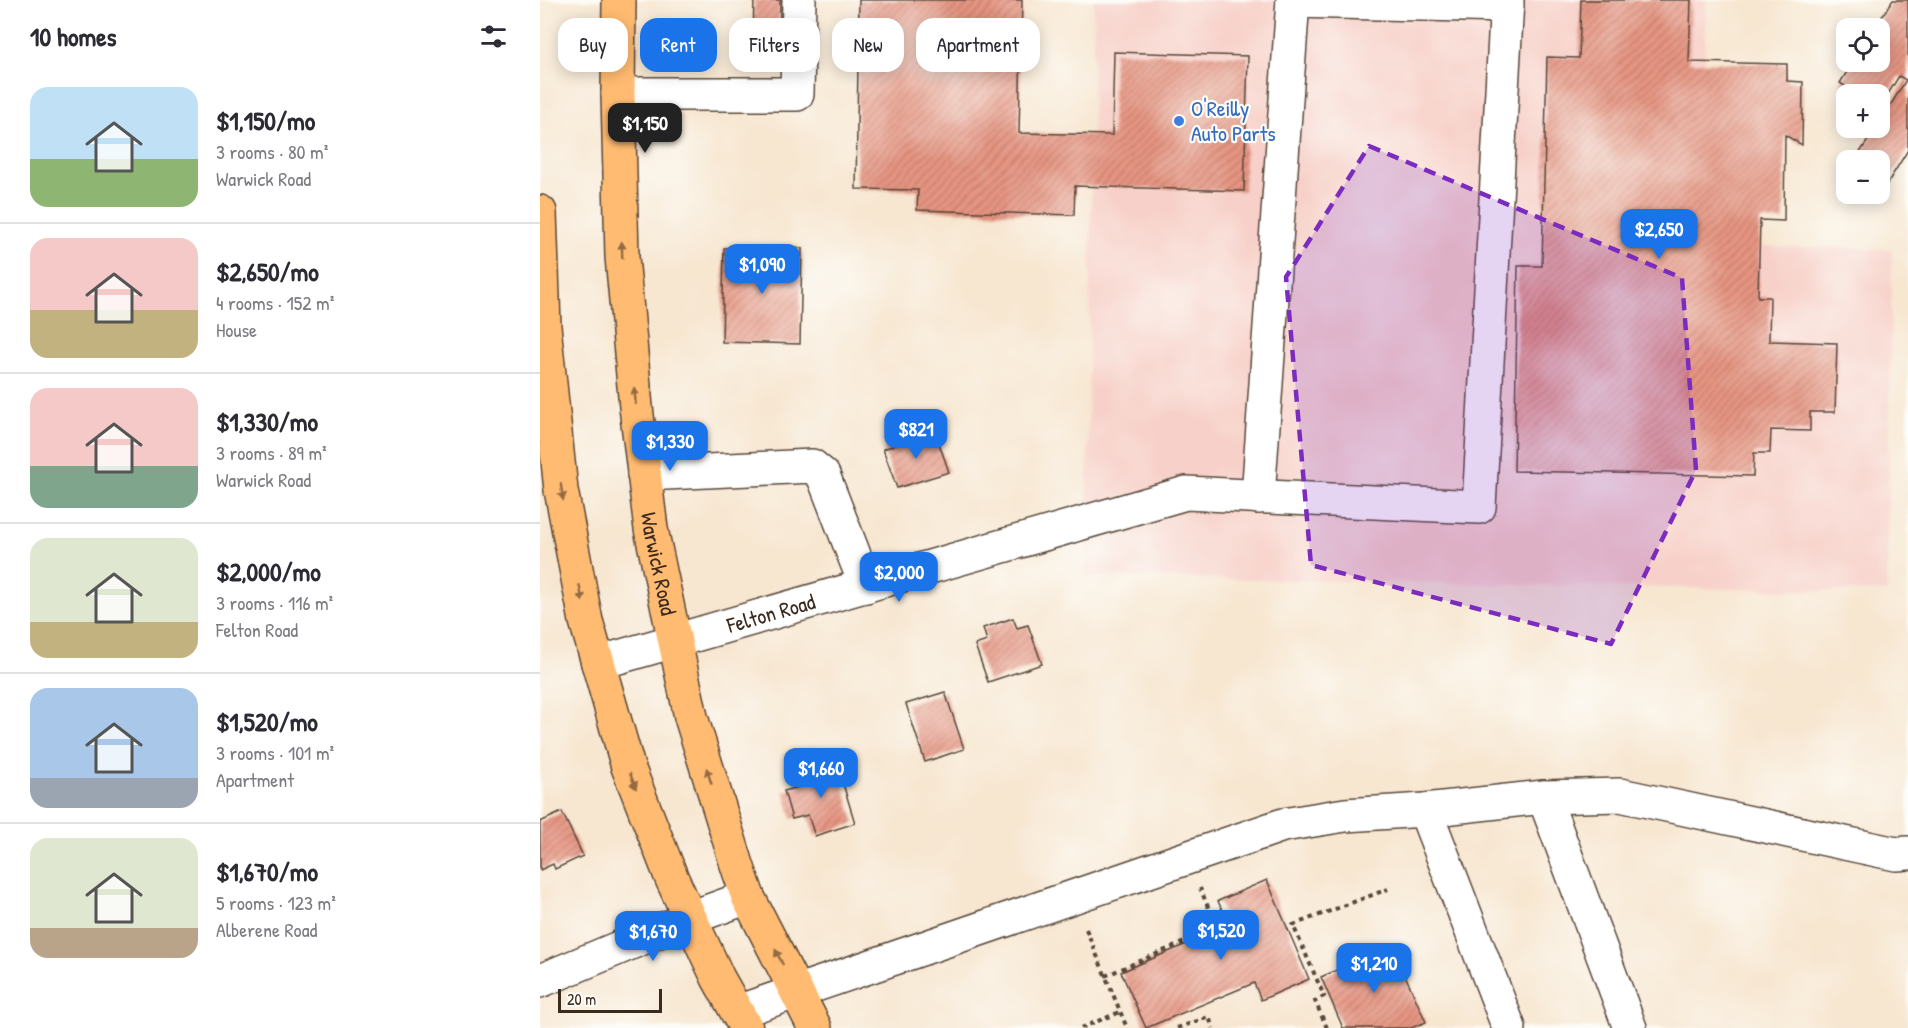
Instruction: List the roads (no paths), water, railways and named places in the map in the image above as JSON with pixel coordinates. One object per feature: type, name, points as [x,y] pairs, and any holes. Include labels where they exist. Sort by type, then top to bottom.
[{"type":"main road","name":"Warwick Road","points":[[619,0],[618,94],[622,257],[651,530],[691,717],[748,897],[815,1028]]},
{"type":"main road","points":[[540,212],[548,449],[561,490],[584,610],[628,767],[672,879],[718,978],[742,1020]]},
{"type":"street","points":[[618,94],[797,94],[799,0]]},
{"type":"street","points":[[1258,497],[1293,1],[1507,3]]},
{"type":"street","name":"Felton Road","points":[[598,663],[1186,493],[1479,507],[1507,3]]},
{"type":"street","points":[[644,474],[812,466],[823,475],[866,586]]},
{"type":"street","points":[[742,1020],[796,991],[1283,825],[1345,815],[1425,810],[1544,797],[1620,795],[1896,854],[1908,853]]},
{"type":"street","points":[[1544,797],[1630,1028]]},
{"type":"street","points":[[1425,810],[1509,1028]]},
{"type":"street","points":[[540,981],[690,918],[748,897]]},
{"type":"place","name":"O'Reilly Auto Parts","points":[[1179,121]]}]
